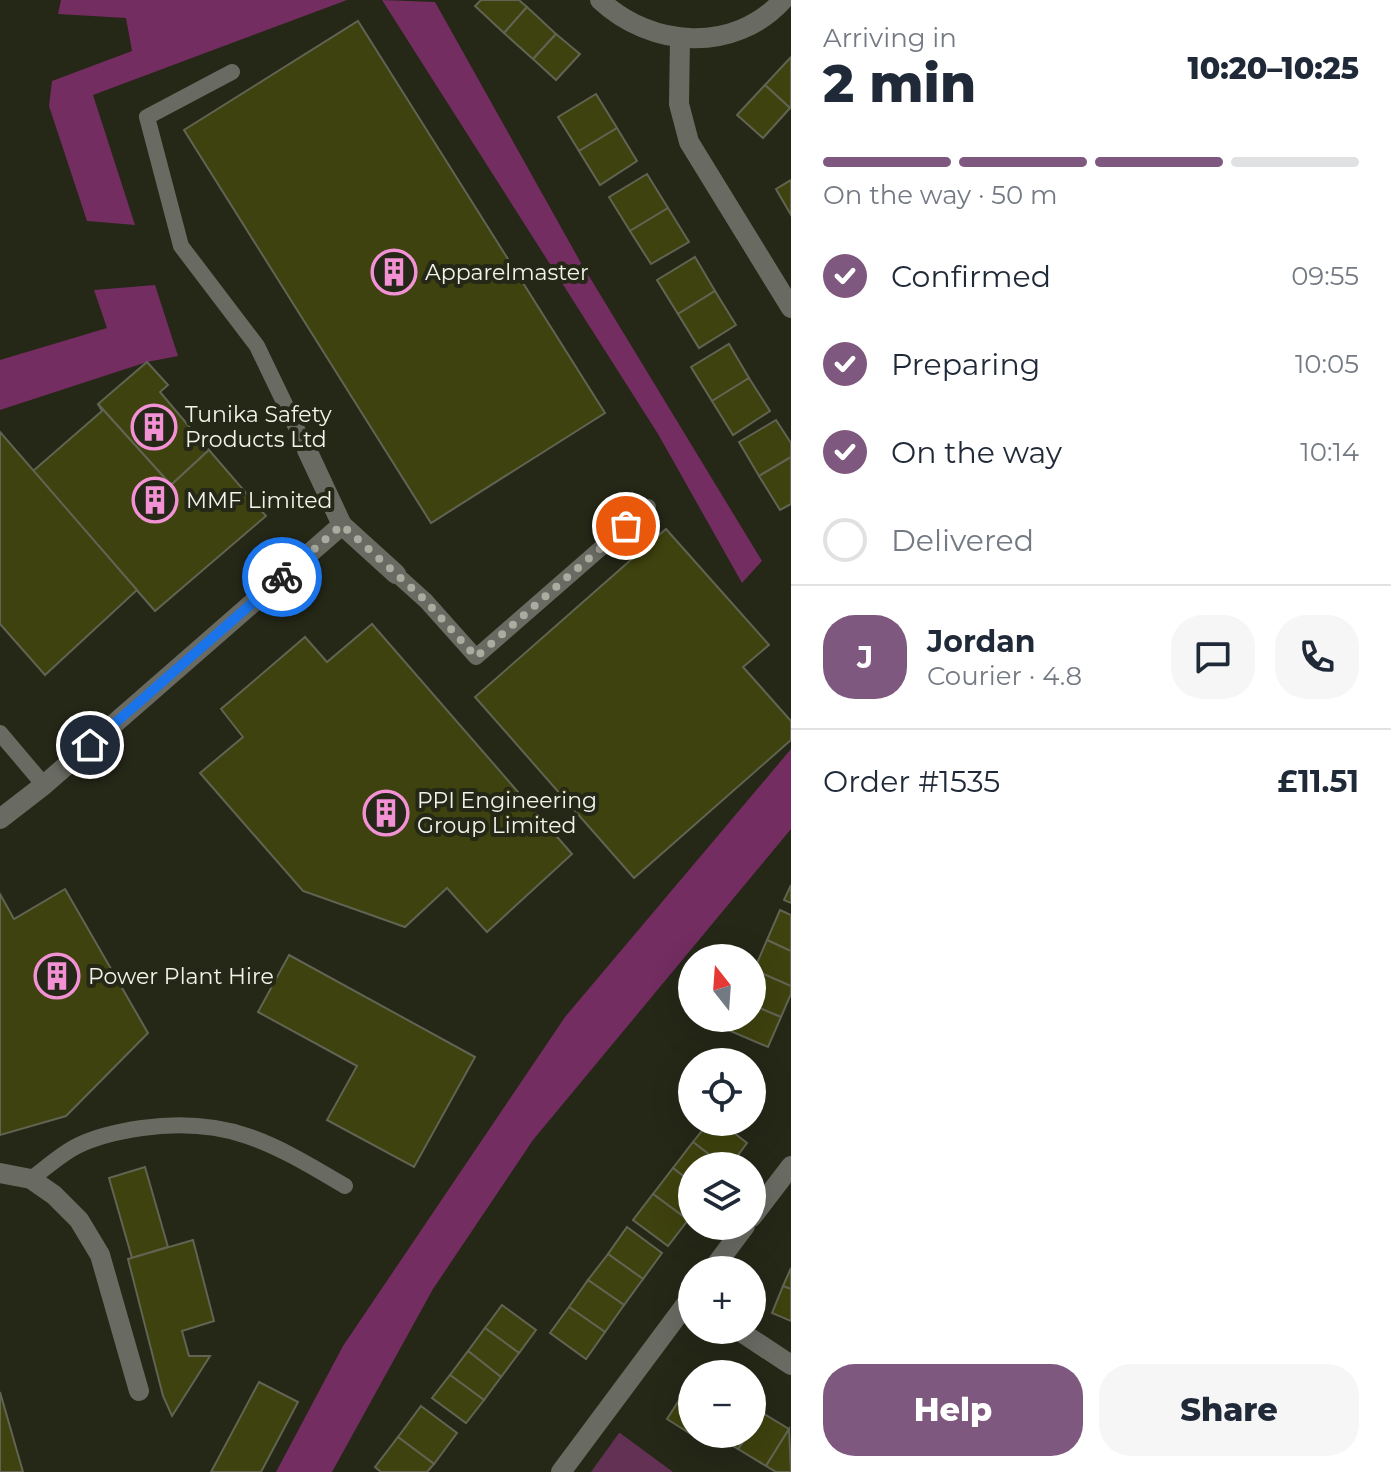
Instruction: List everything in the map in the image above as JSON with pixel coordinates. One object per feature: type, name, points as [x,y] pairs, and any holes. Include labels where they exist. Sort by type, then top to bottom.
[{"type":"street","points":[[600,0],[631,24],[680,38],[733,32],[756,23],[783,0]]},
{"type":"street","points":[[680,38],[679,104],[689,142],[791,308]]},
{"type":"street","points":[[307,450],[342,525],[396,574]]},
{"type":"street","points":[[0,819],[44,785],[342,525]]},
{"type":"street","points":[[766,1199],[791,1166]]},
{"type":"street","points":[[0,1173],[31,1179],[54,1195],[79,1220],[100,1255],[139,1391]]},
{"type":"street","points":[[561,1472],[678,1315]]},
{"type":"street","points":[[759,1344],[791,1365]]},
{"type":"lane","points":[[232,72],[147,117],[181,246],[257,346],[307,450]]},
{"type":"lane","points":[[396,574],[426,601],[476,657],[648,507]]},
{"type":"lane","points":[[0,733],[44,785]]},
{"type":"lane","points":[[31,1179],[76,1146],[119,1131],[175,1124],[237,1131],[278,1147],[345,1186]]},
{"type":"shaded area","points":[[61,0],[347,0],[93,95],[135,225],[87,221],[49,106],[52,81],[132,51],[126,18],[58,14]]},
{"type":"shaded area","points":[[382,0],[435,2],[581,263],[762,561],[742,583],[658,434]]},
{"type":"shaded area","points":[[155,285],[178,356],[147,362],[0,410],[0,360],[107,328],[94,290]]},
{"type":"shaded area","points":[[791,749],[791,829],[696,944],[678,944],[678,965],[533,1140],[433,1289],[332,1472],[276,1472],[343,1346],[565,1017]]},
{"type":"shaded area","points":[[620,1433],[673,1472],[591,1472]]},
{"type":"building","points":[[481,0],[519,0],[527,7],[504,33],[475,6]]},
{"type":"building","points":[[527,7],[556,34],[533,59],[504,33]]},
{"type":"building","name":"Apparelmaster","points":[[358,21],[605,413],[431,523],[184,130]]},
{"type":"building","points":[[556,34],[580,54],[556,80],[533,59]]},
{"type":"building","points":[[791,57],[791,107],[790,108],[765,85]]},
{"type":"building","points":[[765,85],[790,108],[763,138],[737,115]]},
{"type":"building","points":[[596,94],[617,128],[579,151],[558,117]]},
{"type":"building","points":[[617,128],[637,161],[600,185],[579,151]]},
{"type":"building","points":[[647,174],[668,208],[630,231],[609,197]]},
{"type":"building","points":[[791,180],[791,215],[776,189]]},
{"type":"building","points":[[668,208],[689,242],[651,264],[630,231]]},
{"type":"building","points":[[695,257],[715,291],[678,314],[657,280]]},
{"type":"building","points":[[715,291],[736,325],[699,348],[678,314]]},
{"type":"building","points":[[729,344],[749,378],[712,401],[691,367]]},
{"type":"building","name":"Tunika Safety Products Ltd","points":[[147,362],[168,385],[160,392],[209,450],[171,485],[98,404]]},
{"type":"building","points":[[749,378],[770,411],[733,435],[712,401]]},
{"type":"building","name":"MMF Limited","points":[[98,404],[171,485],[209,450],[266,516],[155,611],[33,471],[102,411]]},
{"type":"building","points":[[776,420],[791,443],[791,457],[759,476],[739,442]]},
{"type":"building","points":[[0,432],[137,590],[45,675],[0,624]]},
{"type":"building","points":[[791,457],[791,504],[780,510],[759,476]]},
{"type":"building","points":[[666,529],[769,645],[743,667],[791,721],[791,740],[634,878],[475,697]]},
{"type":"building","name":"PPI Engineering Group Limited","points":[[372,624],[572,854],[487,932],[447,888],[405,927],[303,891],[200,773],[243,737],[221,709],[305,637],[327,662]]},
{"type":"building","points":[[791,885],[791,903],[784,900]]},
{"type":"building","name":"Power Plant Hire","points":[[65,889],[148,1033],[66,1116],[0,1135],[0,894],[14,919]]},
{"type":"building","points":[[780,910],[791,915],[791,951],[767,940]]},
{"type":"building","points":[[767,940],[791,951],[791,986],[766,975]]},
{"type":"building","points":[[289,955],[475,1057],[414,1167],[327,1120],[357,1066],[258,1012]]},
{"type":"building","points":[[766,975],[791,986],[791,994],[781,1017],[766,1011]]},
{"type":"building","points":[[766,1011],[781,1017],[768,1047],[733,1032],[766,1032]]},
{"type":"building","points":[[698,1136],[738,1136],[747,1143],[740,1152],[706,1152],[693,1142]]},
{"type":"building","points":[[693,1142],[706,1152],[685,1152]]},
{"type":"building","points":[[145,1167],[168,1247],[132,1258],[109,1178]]},
{"type":"building","points":[[673,1168],[678,1172],[678,1213],[653,1194]]},
{"type":"building","points":[[653,1194],[678,1213],[678,1233],[668,1246],[633,1220]]},
{"type":"building","points":[[627,1227],[662,1253],[643,1279],[608,1254]]},
{"type":"building","points":[[193,1240],[214,1321],[182,1331],[189,1356],[210,1356],[172,1416],[163,1396],[128,1259]]},
{"type":"building","points":[[608,1254],[643,1279],[624,1305],[588,1280]]},
{"type":"building","points":[[791,1268],[791,1289],[783,1286]]},
{"type":"building","points":[[588,1280],[624,1305],[605,1332],[569,1307]]},
{"type":"building","points":[[783,1286],[791,1289],[791,1321],[772,1313]]},
{"type":"building","points":[[502,1305],[536,1330],[519,1353],[485,1328]]},
{"type":"building","points":[[569,1307],[605,1332],[586,1359],[550,1333]]},
{"type":"building","points":[[485,1328],[519,1353],[501,1377],[468,1351]]},
{"type":"building","points":[[468,1351],[501,1377],[484,1400],[450,1375]]},
{"type":"building","points":[[450,1375],[484,1400],[466,1423],[432,1398]]},
{"type":"building","points":[[259,1382],[298,1402],[261,1472],[211,1472]]},
{"type":"building","points":[[0,1392],[23,1472],[0,1472]]},
{"type":"building","points":[[678,1402],[678,1426],[667,1419]]},
{"type":"building","points":[[421,1406],[457,1433],[434,1464],[398,1437]]},
{"type":"building","points":[[766,1415],[789,1429],[766,1466],[738,1449],[766,1448]]},
{"type":"building","points":[[789,1429],[791,1472],[776,1472],[766,1466]]},
{"type":"building","points":[[398,1437],[434,1464],[427,1472],[381,1472],[375,1467]]},
{"type":"way so far","points":[[282,577],[342,525],[426,601],[476,657],[626,526]]},
{"type":"place","name":"Apparelmaster","points":[[394,272]]},
{"type":"place","name":"Tunika Safety Products Ltd","points":[[154,427]]},
{"type":"place","name":"MMF Limited","points":[[155,500]]},
{"type":"place","name":"PPI Engineering Group Limited","points":[[386,813]]},
{"type":"place","name":"Power Plant Hire","points":[[57,976]]},
{"type":"route","points":[[90,745],[282,577]]}]
